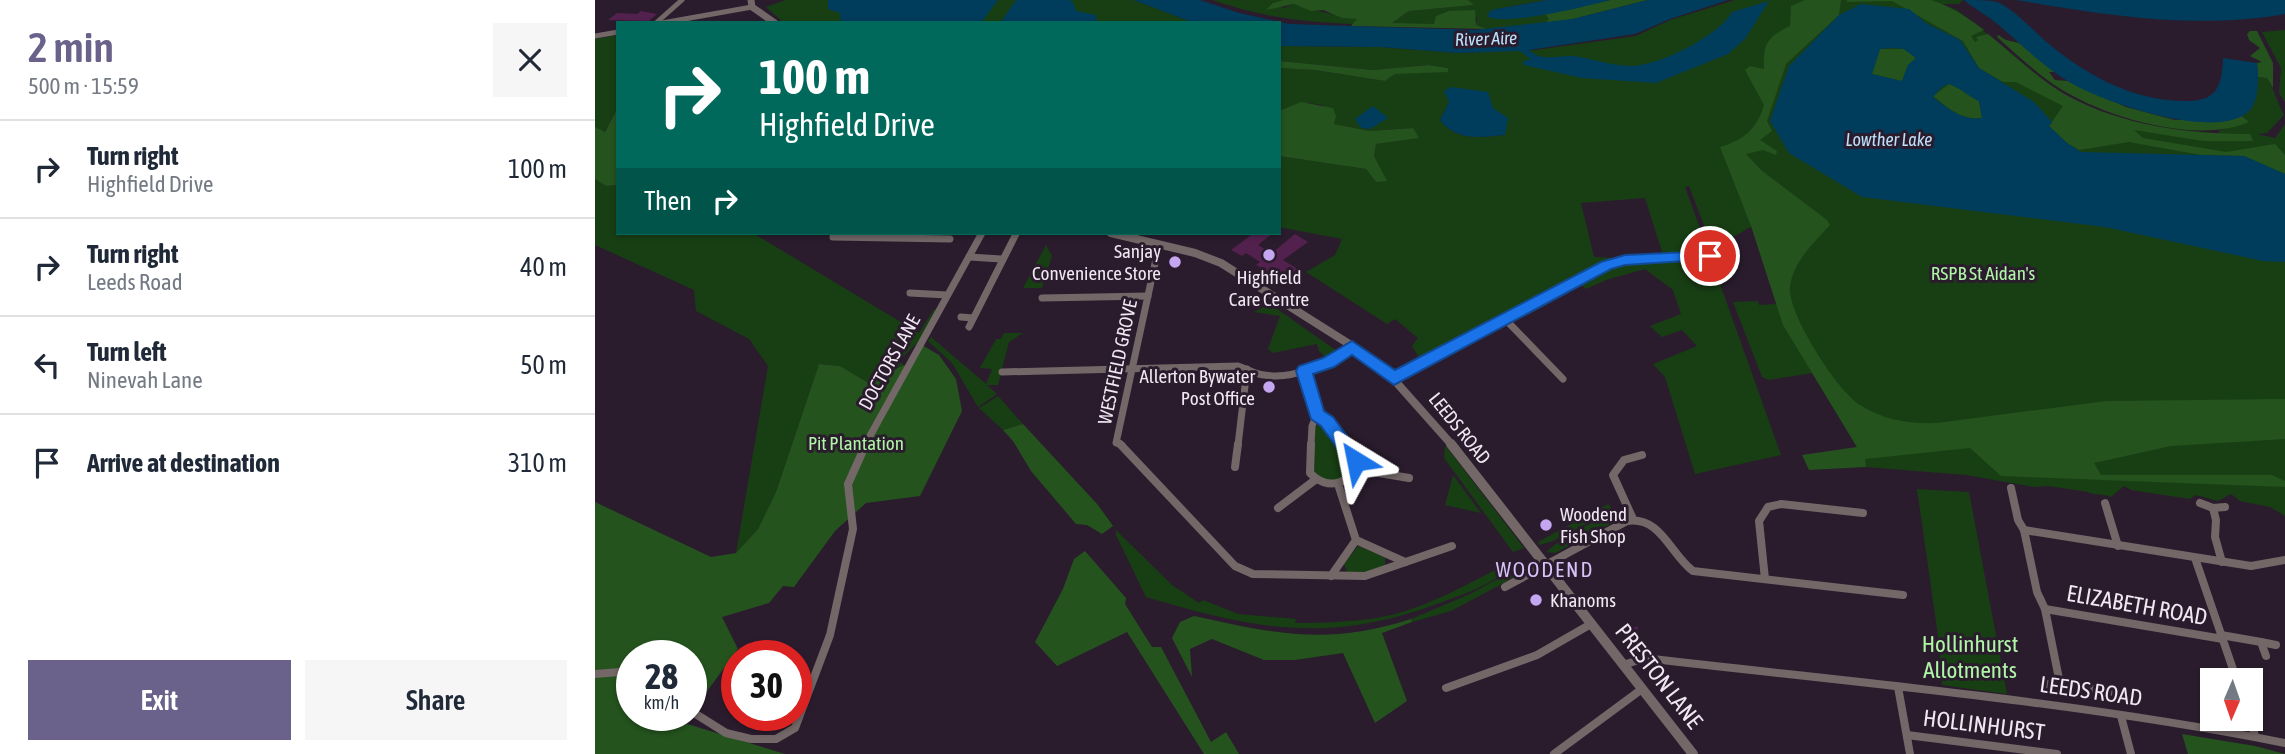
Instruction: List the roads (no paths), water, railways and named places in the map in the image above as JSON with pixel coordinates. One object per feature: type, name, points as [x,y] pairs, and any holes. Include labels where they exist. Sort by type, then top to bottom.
[{"type":"street","points":[[658,21],[683,0]]},
{"type":"street","points":[[671,21],[752,3],[773,21]]},
{"type":"street","points":[[595,36],[616,32]]},
{"type":"street","points":[[833,237],[891,235],[950,239]]},
{"type":"street","name":"DOCTORS LANE","points":[[707,723],[726,733],[765,740],[787,733],[800,721],[830,635],[853,528],[848,484],[856,461],[981,235]]},
{"type":"street","points":[[968,327],[992,285],[994,271],[1015,235]]},
{"type":"street","name":"LEEDS ROAD","points":[[1119,235],[1195,253],[1221,263],[1352,346],[1394,378],[1420,405],[1591,624]]},
{"type":"street","name":"WESTFIELD GROVE","points":[[1159,245],[1116,443],[1121,444],[1235,566],[1246,573],[1331,576]]},
{"type":"street","points":[[1394,378],[1615,262],[1710,256]]},
{"type":"street","points":[[969,257],[1002,259]]},
{"type":"street","points":[[910,293],[947,295]]},
{"type":"street","points":[[1042,298],[1148,296]]},
{"type":"street","points":[[961,317],[973,318]]},
{"type":"street","points":[[1506,320],[1563,379]]},
{"type":"street","points":[[1002,372],[1237,366],[1272,375],[1304,371],[1328,363],[1352,346]]},
{"type":"street","points":[[1235,467],[1247,369]]},
{"type":"street","points":[[1304,371],[1317,415],[1327,422],[1354,455],[1355,469],[1348,479],[1338,484],[1315,480],[1308,466],[1312,426],[1317,415]]},
{"type":"street","points":[[1633,519],[1613,475],[1618,464],[1631,456],[1642,455]]},
{"type":"street","points":[[1355,469],[1409,478]]},
{"type":"street","points":[[1278,508],[1315,480]]},
{"type":"street","points":[[1338,484],[1356,540],[1405,562]]},
{"type":"street","points":[[2011,488],[2018,520],[2024,530],[2037,592],[2045,609],[2060,684]]},
{"type":"street","points":[[2105,503],[2118,546]]},
{"type":"street","points":[[2200,503],[2213,508],[2225,507]]},
{"type":"street","points":[[1765,579],[1759,521],[1768,507],[1781,505],[1863,513]]},
{"type":"street","points":[[2213,508],[2216,520],[2215,537],[2222,562]]},
{"type":"street","points":[[1506,587],[1633,519],[1649,522],[1683,563],[1693,570],[1903,595]]},
{"type":"street","points":[[2024,530],[2222,562],[2263,566],[2285,560]]},
{"type":"street","points":[[1331,576],[1356,540]]},
{"type":"street","points":[[1331,576],[1365,576],[1452,547]]},
{"type":"street","points":[[2195,558],[2233,668]]},
{"type":"street","name":"ELIZABETH ROAD","points":[[2045,609],[2276,645]]},
{"type":"street","points":[[1446,688],[1537,655],[1591,624]]},
{"type":"street","name":"PRESTON LANE","points":[[1591,624],[1693,754]]},
{"type":"street","points":[[2261,642],[2266,656]]},
{"type":"street","name":"LEEDS ROAD","points":[[1623,665],[1645,659],[1898,687],[2179,724],[2285,743]]},
{"type":"street","points":[[595,674],[616,672]]},
{"type":"street","points":[[2046,684],[2114,692]]},
{"type":"street","points":[[1898,687],[1910,754]]},
{"type":"street","points":[[1554,754],[1642,689]]},
{"type":"street","points":[[2121,716],[2131,754]]},
{"type":"street","points":[[2254,732],[2255,736]]},
{"type":"street","name":"HOLLINHURST","points":[[1907,735],[2057,754]]},
{"type":"water","points":[[828,0],[998,0],[982,21],[841,21],[840,13],[828,9]]},
{"type":"water","points":[[1016,0],[1069,0],[1073,2],[1076,11],[1096,15],[1097,21],[1001,21]]},
{"type":"water","points":[[1134,0],[1200,0],[1275,21],[1189,21]]},
{"type":"water","points":[[1547,0],[1610,0],[1527,17],[1496,19],[1487,16],[1490,11],[1496,9]]},
{"type":"water","name":"River Aire","points":[[1648,0],[1728,0],[1635,34],[1529,50],[1547,57],[1572,56],[1632,66],[1673,55],[1703,39],[1732,12],[1769,1],[1745,39],[1728,54],[1656,83],[1582,78],[1524,65],[1522,62],[1531,59],[1520,51],[1458,53],[1380,47],[1281,46],[1281,22],[1475,30],[1573,19]]},
{"type":"water","points":[[1964,0],[1997,2],[2003,5],[2074,63],[2108,82],[2144,96],[2183,101],[2203,99],[2210,96],[2219,85],[2223,58],[2257,63],[2257,94],[2253,106],[2235,119],[2189,121],[2134,109],[2108,100],[2061,77]]},
{"type":"water","points":[[2016,0],[2285,0],[2285,14],[2251,19],[2184,21],[2083,11]]},
{"type":"water","name":"Lowther Lake","points":[[1861,4],[1909,9],[1926,23],[1960,40],[1979,68],[2034,102],[2052,122],[2049,126],[2081,152],[2244,156],[2285,174],[2285,262],[2263,261],[2105,227],[1862,197],[1789,153],[1770,121],[1789,66],[1839,15]],"holes":[[[1880,49],[1904,49],[1916,58],[1908,65],[1902,81],[1872,74]],[[1949,84],[1979,101],[1982,118],[1962,116],[1933,97]]]},
{"type":"water","points":[[1451,87],[1488,92],[1493,108],[1508,118],[1505,135],[1462,135],[1447,127],[1440,120],[1449,102],[1444,91]]},
{"type":"water","points":[[1373,106],[1388,118],[1370,129],[1361,128],[1355,119]]},
{"type":"place","name":"Highfield Care Centre","points":[[1269,255]]},
{"type":"place","name":"Sanjay Convenience Store","points":[[1175,262]]},
{"type":"place","name":"Allerton Bywater Post Office","points":[[1269,387]]},
{"type":"place","name":"Woodend Fish Shop","points":[[1546,525]]},
{"type":"place","name":"Khanoms","points":[[1536,600]]},
{"type":"district","name":"WOODEND","points":[[1545,570]]},
{"type":"park label","name":"RSPB St Aidan's","points":[[1983,273]]},
{"type":"park label","name":"Pit Plantation","points":[[856,443]]},
{"type":"park label","name":"Hollinhurst Allotments","points":[[1970,657]]}]
